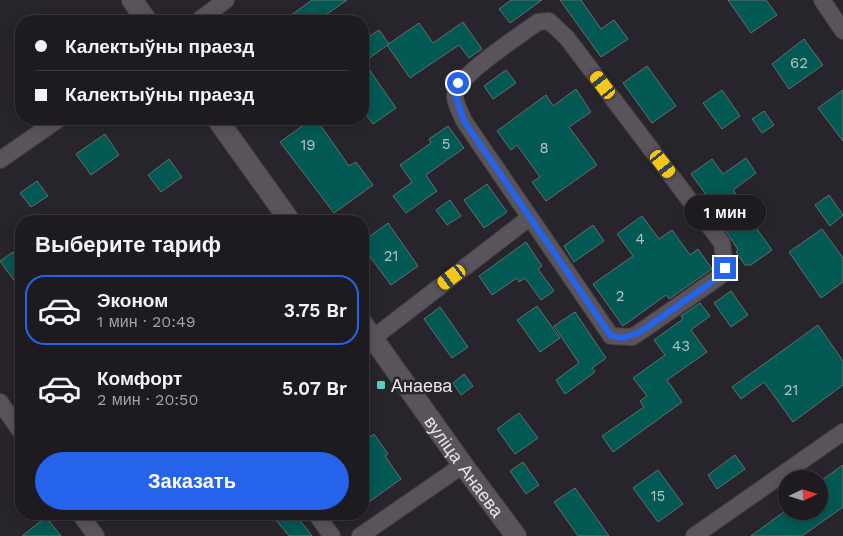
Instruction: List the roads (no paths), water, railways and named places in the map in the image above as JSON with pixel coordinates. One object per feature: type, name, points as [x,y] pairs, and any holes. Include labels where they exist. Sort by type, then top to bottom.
[{"type":"street","points":[[132,0],[143,15]]},
{"type":"street","points":[[206,15],[226,0]]},
{"type":"street","points":[[822,0],[843,31]]},
{"type":"street","points":[[549,21],[567,38],[722,242],[725,268],[719,277],[640,332],[623,338],[611,336],[529,218],[464,121],[455,94],[458,83],[469,73],[538,22],[549,21]]},
{"type":"street","points":[[0,160],[50,125]]},
{"type":"street","points":[[221,125],[286,215]]},
{"type":"street","points":[[369,329],[529,218]]},
{"type":"street","name":"вуліца Анаева","points":[[369,331],[463,465],[516,536]]},
{"type":"street","points":[[0,402],[15,423]]},
{"type":"street","points":[[694,536],[843,432]]},
{"type":"street","points":[[360,536],[463,465]]},
{"type":"street","points":[[84,520],[96,536]]},
{"type":"street","points":[[320,520],[332,536]]},
{"type":"place","name":"Анаева","points":[[381,385]]}]
